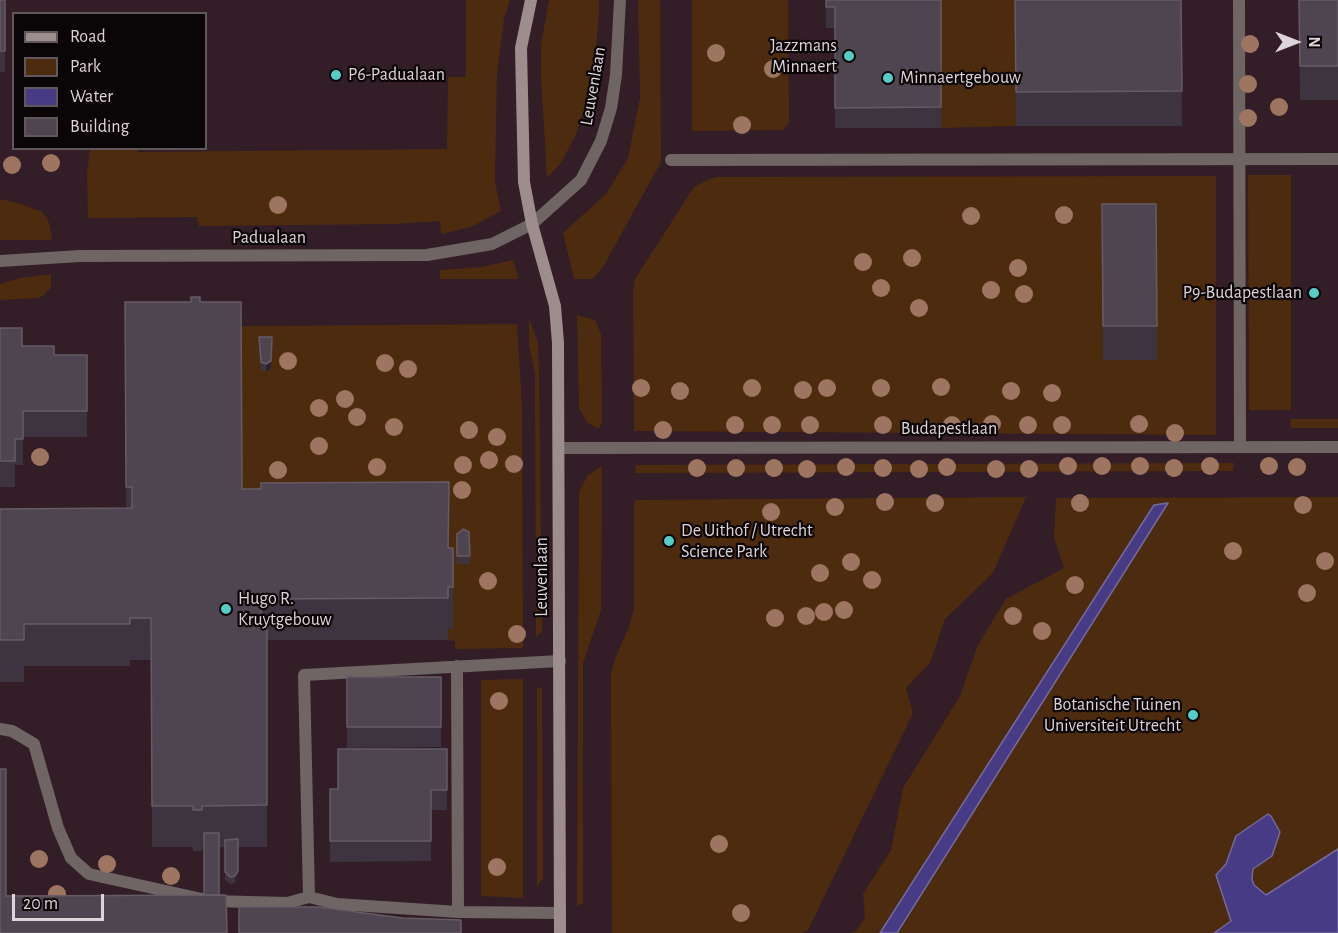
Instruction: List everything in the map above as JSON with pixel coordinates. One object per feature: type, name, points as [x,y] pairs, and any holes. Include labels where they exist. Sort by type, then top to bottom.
[{"type":"main road","name":"Leuvenlaan","points":[[531,0],[521,48],[524,182],[532,224],[555,306],[560,448],[560,933]]},
{"type":"street","name":"Leuvenlaan","points":[[532,224],[580,180],[602,141],[611,108],[616,75],[620,0]]},
{"type":"street","points":[[1239,0],[1240,447]]},
{"type":"street","points":[[671,160],[1338,159]]},
{"type":"street","name":"Padualaan","points":[[0,261],[80,256],[427,255],[492,244],[532,224]]},
{"type":"street","name":"Budapestlaan","points":[[560,448],[1338,447]]},
{"type":"street","points":[[309,897],[304,675],[560,660]]},
{"type":"street","points":[[457,666],[458,912]]},
{"type":"street","points":[[0,729],[12,731],[34,744],[58,828],[71,858],[89,874],[211,901],[287,903],[309,897],[337,904],[458,912],[560,913]]},
{"type":"shaded area","name":"De Uithof / Utrecht Science Park","points":[[0,0],[1338,0],[1338,933],[0,933]]},
{"type":"green space","points":[[466,0],[510,0],[504,19],[497,72],[495,182],[501,211],[471,227],[441,234],[440,221],[396,224],[199,226],[197,217],[88,218],[87,173],[90,150],[137,150],[138,152],[447,149],[448,77],[466,77]]},
{"type":"green space","points":[[549,0],[599,0],[599,13],[593,81],[576,134],[561,163],[547,178],[541,45]]},
{"type":"green space","points":[[638,0],[660,0],[661,162],[603,267],[593,279],[574,279],[563,233],[606,194],[628,158],[640,98]]},
{"type":"green space","points":[[692,0],[788,0],[789,123],[783,130],[692,131]]},
{"type":"green space","points":[[941,0],[1015,0],[1016,126],[941,128]]},
{"type":"green space","points":[[1248,175],[1291,175],[1291,410],[1249,410]]},
{"type":"green space","points":[[1216,176],[1216,435],[634,431],[633,292],[635,279],[694,187],[709,179],[717,177]]},
{"type":"green space","points":[[0,199],[42,212],[50,226],[52,240],[0,240]]},
{"type":"green space","points":[[513,260],[519,279],[440,279],[440,270],[482,267]]},
{"type":"green space","points":[[51,274],[51,287],[39,298],[0,300],[0,284],[20,278]]},
{"type":"green space","points":[[577,315],[595,320],[601,334],[602,423],[598,429],[587,422],[579,408]]},
{"type":"green space","points":[[529,318],[538,343],[539,369],[542,631],[536,637],[535,374],[529,345]]},
{"type":"green space","points":[[517,324],[522,407],[523,648],[455,649],[455,641],[448,640],[448,629],[242,531],[191,344],[125,344],[125,327]]},
{"type":"green space","points":[[1290,419],[1338,419],[1338,428],[1291,428]]},
{"type":"green space","points":[[1234,463],[1233,471],[635,473],[636,465]]},
{"type":"green space","points":[[602,466],[601,610],[583,663],[583,903],[577,906],[579,492],[588,475]]},
{"type":"green space","points":[[1026,497],[993,573],[945,619],[930,663],[906,688],[913,713],[808,930],[802,933],[612,933],[611,673],[634,609],[634,503],[636,500]]},
{"type":"green space","name":"Botanische Tuinen Universiteit Utrecht","points":[[1338,497],[1338,933],[897,933],[1167,503],[1154,505],[880,933],[850,933],[856,931],[865,917],[863,894],[891,850],[903,788],[960,696],[978,645],[1006,599],[1064,568],[1054,538],[1056,498]]},
{"type":"green space","points":[[523,679],[523,898],[481,896],[481,680]]},
{"type":"green space","points":[[537,687],[542,689],[543,878],[537,887]]},
{"type":"water","points":[[1168,503],[897,933],[880,933],[1154,505]]},
{"type":"water","points":[[1268,814],[1280,832],[1272,856],[1253,869],[1254,885],[1266,895],[1338,849],[1338,933],[1214,933],[1231,921],[1216,875],[1226,864],[1236,836]]},
{"type":"building","points":[[0,0],[5,0],[5,51],[0,51]]},
{"type":"building","name":"Minnaertgebouw","points":[[826,0],[941,0],[941,107],[835,108],[835,7],[826,7]]},
{"type":"building","points":[[1015,0],[1181,0],[1182,91],[1016,92]]},
{"type":"building","points":[[1299,0],[1338,0],[1338,66],[1300,66]]},
{"type":"building","points":[[1102,204],[1156,204],[1157,326],[1103,326]]},
{"type":"building","name":"Hugo R. Kruytgebouw","points":[[191,297],[200,297],[200,302],[241,302],[242,489],[261,489],[261,483],[449,482],[448,548],[453,548],[453,587],[448,587],[448,598],[261,599],[261,619],[267,619],[267,805],[202,806],[202,810],[193,810],[193,806],[152,806],[151,618],[130,618],[130,624],[24,624],[24,640],[0,640],[0,509],[132,508],[132,487],[126,487],[125,302],[191,302]]},
{"type":"building","points":[[0,328],[22,328],[22,346],[54,346],[54,355],[87,355],[87,411],[23,411],[23,439],[15,439],[15,461],[0,461]]},
{"type":"building","points":[[259,337],[272,337],[271,361],[266,364],[261,362]]},
{"type":"building","points":[[463,529],[469,532],[470,556],[457,556],[457,534]]},
{"type":"building","points":[[347,677],[441,677],[441,727],[347,727]]},
{"type":"building","points":[[338,749],[447,749],[447,790],[431,790],[431,841],[330,841],[330,789],[338,789]]},
{"type":"building","points":[[0,769],[6,769],[6,896],[226,895],[227,933],[0,933]]},
{"type":"building","points":[[204,833],[219,833],[219,895],[204,895]]},
{"type":"building","points":[[238,839],[238,871],[235,876],[230,877],[225,872],[225,840]]},
{"type":"building","points":[[239,907],[319,907],[402,918],[461,920],[461,933],[239,933]]},
{"type":"place","name":"Jazzmans Minnaert","points":[[849,56]]},
{"type":"place","name":"P6-Padualaan","points":[[336,75]]},
{"type":"place","name":"Minnaertgebouw","points":[[888,78]]},
{"type":"place","name":"P9-Budapestlaan","points":[[1314,293]]},
{"type":"place","name":"De Uithof / Utrecht Science Park","points":[[669,541]]},
{"type":"place","name":"Hugo R. Kruytgebouw","points":[[226,609]]},
{"type":"place","name":"Botanische Tuinen Universiteit Utrecht","points":[[1193,715]]}]
